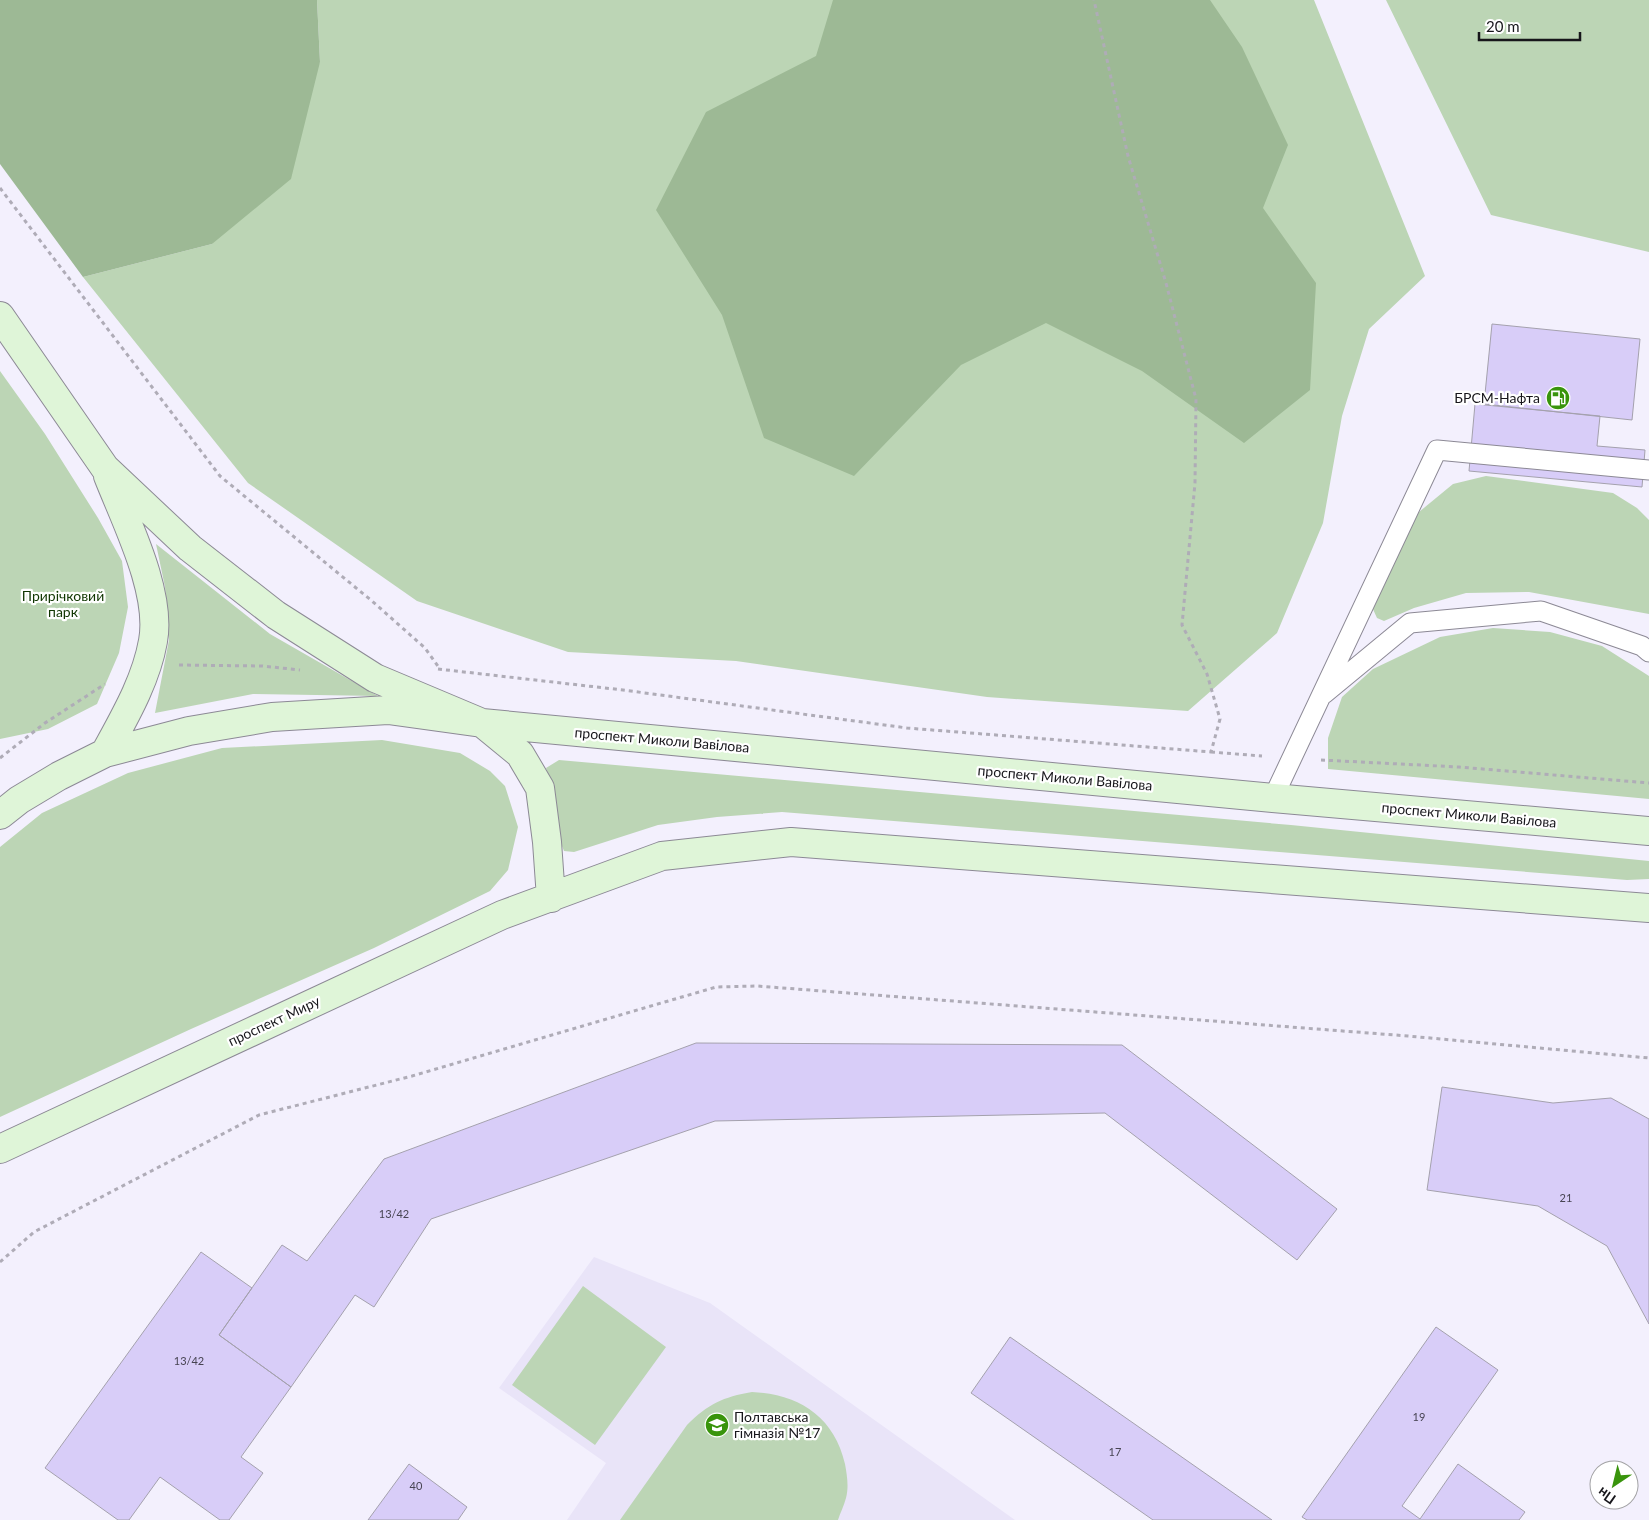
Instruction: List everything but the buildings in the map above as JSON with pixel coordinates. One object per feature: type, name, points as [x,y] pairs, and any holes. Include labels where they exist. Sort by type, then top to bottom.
[{"type":"main road","points":[[0,316],[105,468],[190,548],[276,615],[375,678],[482,723],[520,754],[540,788],[547,842],[551,898],[662,856],[791,842],[1649,908]]},
{"type":"main road","points":[[104,753],[129,708],[147,665],[154,639],[154,613],[148,584],[138,551],[105,468]]},
{"type":"main road","points":[[0,815],[19,800],[59,776],[104,753],[189,731],[272,718],[388,710],[482,723]]},
{"type":"main road","name":"проспект Миколи Вавілова","points":[[482,723],[1273,798],[1649,830]]},
{"type":"main road","name":"проспект Миру","points":[[0,1149],[502,915],[551,898]]},
{"type":"lane","points":[[1273,798],[1437,450],[1649,470]]},
{"type":"lane","points":[[1320,697],[1410,623],[1540,611],[1642,646],[1649,652]]},
{"type":"path","points":[[1094,0],[1128,156],[1166,283],[1196,399],[1195,483],[1182,625],[1207,674],[1220,720]]},
{"type":"path","points":[[0,188],[220,476],[372,601],[424,648],[440,669]]},
{"type":"path","points":[[1211,752],[1291,759],[1459,767],[1649,783]]},
{"type":"path","points":[[0,1262],[34,1232],[259,1115],[412,1076],[716,987],[757,986],[826,991],[1408,1036],[1649,1058]]},
{"type":"shaded area","name":"Полтавська гімназія №17","points":[[594,1257],[710,1303],[1015,1520],[567,1520],[606,1463],[499,1388]]},
{"type":"green space","points":[[0,0],[317,0],[320,62],[291,179],[212,244],[83,277],[0,164]]},
{"type":"green space","points":[[317,0],[1314,0],[1425,276],[1369,329],[1342,416],[1323,523],[1277,633],[1188,711],[987,697],[736,661],[568,652],[417,601],[248,483],[83,277],[212,244],[320,62]]},
{"type":"green space","points":[[833,0],[1210,0],[1242,47],[1288,145],[1263,208],[1316,283],[1310,390],[1244,443],[1142,371],[1046,323],[961,365],[854,476],[764,438],[722,315],[656,210],[706,112],[816,56]]},
{"type":"green space","points":[[1386,0],[1649,0],[1649,252],[1491,215]]},
{"type":"green space","name":"Прирічковий парк","points":[[0,371],[45,434],[98,518],[122,561],[128,607],[119,653],[97,704],[48,729],[0,739]]},
{"type":"green space","points":[[1486,476],[1613,493],[1637,508],[1649,520],[1649,614],[1529,592],[1466,593],[1414,608],[1384,621],[1377,618],[1372,607],[1398,543],[1419,512],[1453,484]]},
{"type":"green space","points":[[156,544],[270,634],[378,696],[253,694],[155,713],[169,640],[165,587]]},
{"type":"green space","points":[[1493,628],[1550,632],[1602,646],[1649,676],[1649,799],[1328,769],[1328,738],[1342,697],[1373,669],[1440,637]]},
{"type":"green space","points":[[382,740],[460,753],[490,771],[505,786],[518,827],[508,870],[490,891],[374,948],[191,1029],[0,1117],[0,847],[42,813],[128,773],[222,748]]},
{"type":"green space","points":[[559,760],[1291,825],[1649,861],[1649,879],[1627,880],[782,812],[717,817],[658,825],[574,852],[564,851],[558,836],[557,809],[546,768]]},
{"type":"green space","points":[[583,1286],[666,1347],[595,1445],[512,1385]]},
{"type":"green space","points":[[752,1392],[784,1397],[799,1403],[823,1421],[832,1433],[840,1447],[847,1481],[846,1498],[838,1520],[620,1520],[687,1425],[716,1402]]},
{"type":"place","name":"БРСМ-Нафта","points":[[1558,398]]},
{"type":"place","name":"Полтавська гімназія №17","points":[[717,1425]]}]
